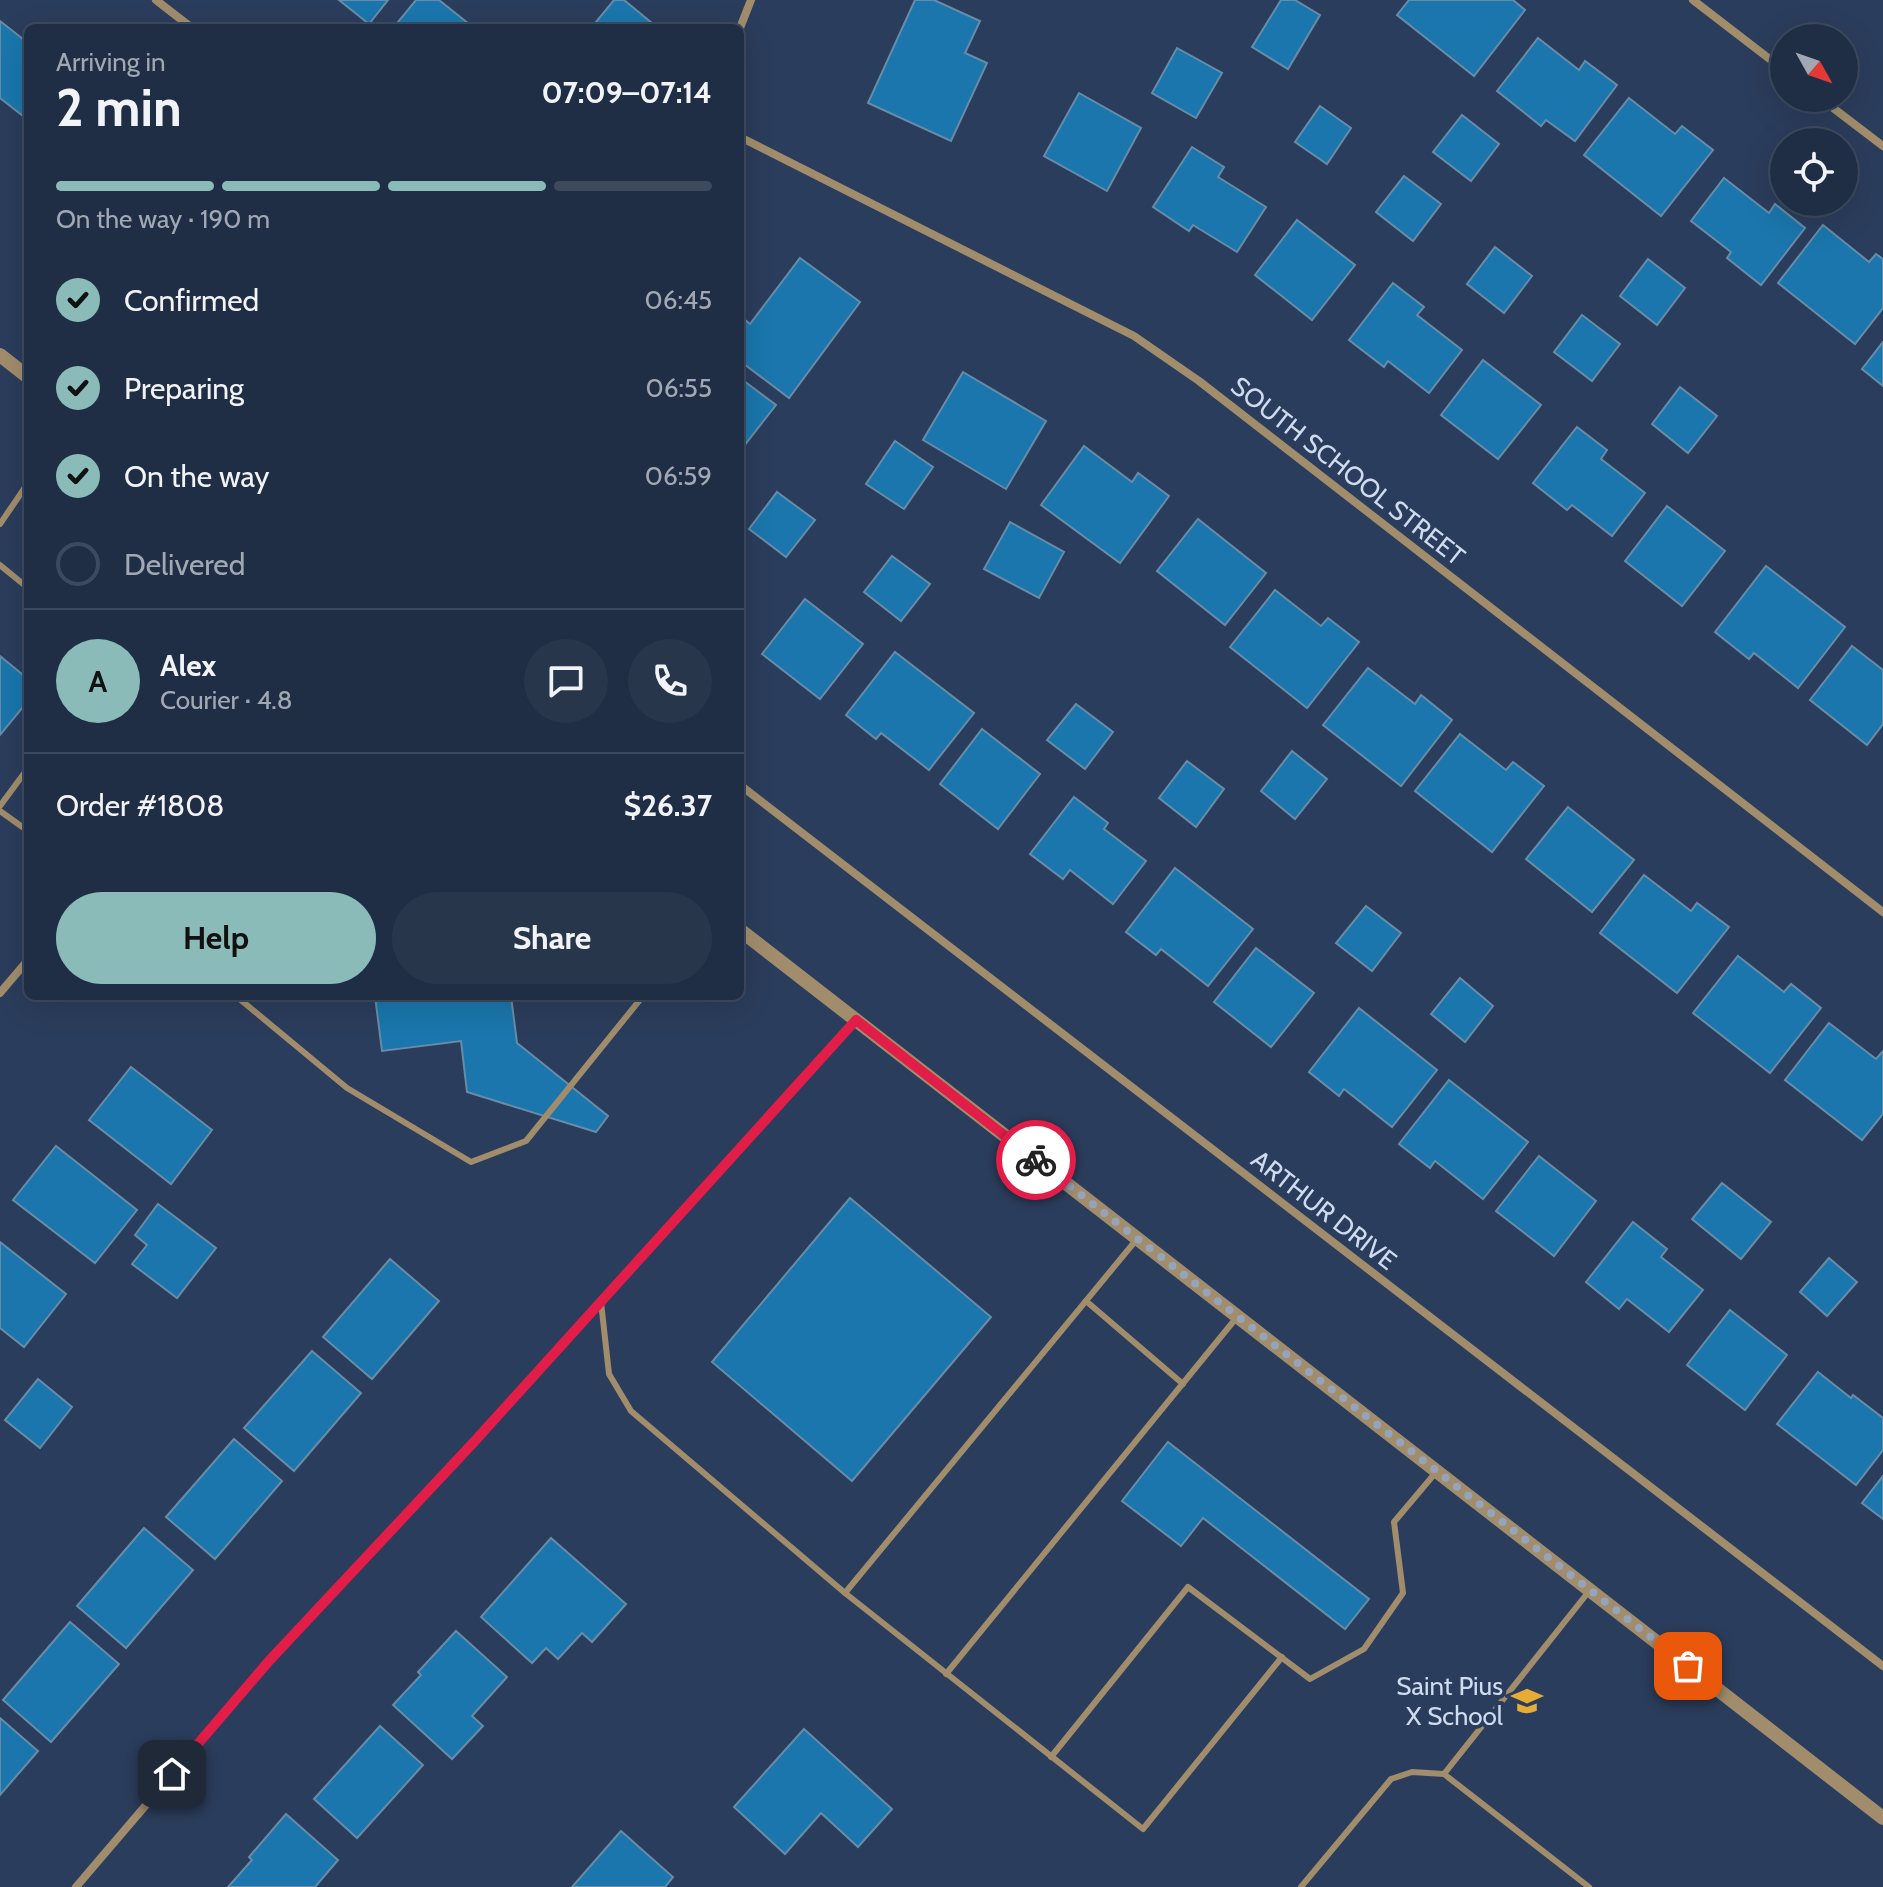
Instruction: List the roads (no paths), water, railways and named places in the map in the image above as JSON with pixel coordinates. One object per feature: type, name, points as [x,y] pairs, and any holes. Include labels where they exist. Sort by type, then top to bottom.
[{"type":"street","points":[[156,0],[187,24]]},
{"type":"street","points":[[742,24],[751,0]]},
{"type":"street","points":[[1693,0],[1770,59]]},
{"type":"street","points":[[1838,112],[1883,146]]},
{"type":"street","name":"SOUTH SCHOOL STREET","points":[[744,139],[1134,336],[1199,381],[1883,912]]},
{"type":"street","points":[[0,355],[24,374]]},
{"type":"street","name":"ARTHUR DRIVE","points":[[744,788],[1883,1666]]},
{"type":"street","points":[[744,933],[1883,1818]]},
{"type":"street","points":[[0,993],[24,965]]},
{"type":"street","points":[[76,1887],[269,1661],[473,1443],[856,1020]]},
{"type":"lane","points":[[0,524],[24,489]]},
{"type":"lane","points":[[0,565],[24,585]]},
{"type":"lane","points":[[24,774],[0,808],[24,828]]},
{"type":"lane","points":[[241,1000],[347,1088],[471,1162],[526,1141],[640,1000]]},
{"type":"lane","points":[[845,1593],[1137,1239]]},
{"type":"lane","points":[[1086,1301],[1183,1384]]},
{"type":"lane","points":[[601,1302],[609,1374],[631,1411],[845,1593],[1143,1829],[1282,1657]]},
{"type":"lane","points":[[946,1674],[1237,1316]]},
{"type":"lane","points":[[1051,1757],[1188,1587],[1310,1679],[1364,1649],[1403,1593],[1394,1522],[1437,1471]]},
{"type":"lane","points":[[1444,1774],[1590,1590]]},
{"type":"lane","points":[[1301,1887],[1391,1779],[1412,1772],[1444,1774],[1589,1887]]},
{"type":"place","name":"Saint Pius X School","points":[[1527,1701]]}]
